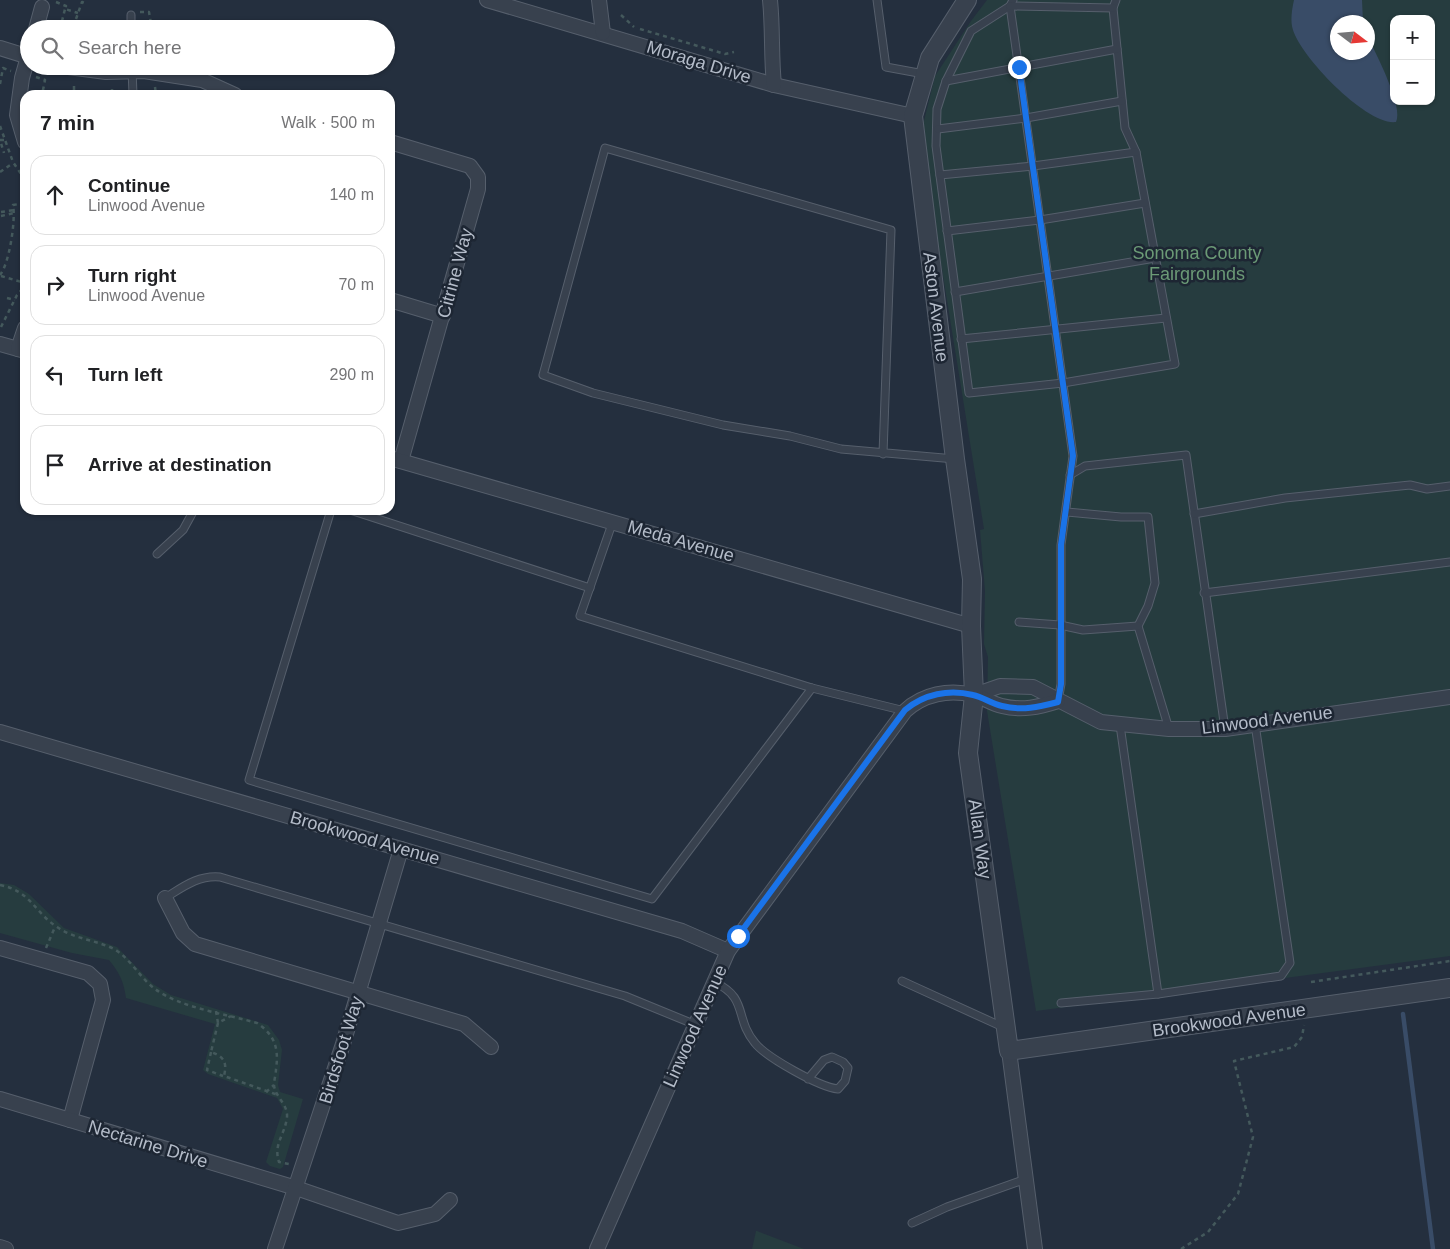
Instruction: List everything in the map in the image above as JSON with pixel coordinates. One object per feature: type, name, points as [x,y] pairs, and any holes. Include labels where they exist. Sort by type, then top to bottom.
[{"type":"street","name":"Moraga Drive","points":[[487,0],[774,85],[913,116]]},
{"type":"street","points":[[599,0],[603,33]]},
{"type":"street","points":[[770,0],[774,33],[772,62],[774,85]]},
{"type":"street","name":"Aston Avenue","points":[[967,0],[937,44],[924,74],[913,116],[955,459],[972,579],[971,626]]},
{"type":"street","points":[[40,20],[46,4]]},
{"type":"street","points":[[0,48],[20,53]]},
{"type":"street","points":[[20,90],[23,75]]},
{"type":"street","points":[[170,75],[202,80],[224,90]]},
{"type":"street","points":[[20,93],[17,115],[20,125]]},
{"type":"street","name":"Citrine Way","points":[[395,144],[470,166],[478,177],[478,190],[443,316],[395,459]]},
{"type":"street","points":[[395,302],[443,316]]},
{"type":"street","points":[[0,344],[20,349]]},
{"type":"street","name":"Meda Avenue","points":[[395,459],[971,626]]},
{"type":"street","name":"Allan Way","points":[[971,626],[974,695],[968,753],[1008,1051]]},
{"type":"street","name":"Linwood Avenue","points":[[974,695],[1000,686],[1033,687],[1058,702],[1102,722],[1169,729],[1224,729],[1450,697]]},
{"type":"street","name":"Linwood Avenue","points":[[597,1249],[728,951],[905,710],[916,701],[928,696],[947,693],[974,695],[1006,707],[1034,709],[1058,702]]},
{"type":"street","name":"Brookwood Avenue","points":[[0,732],[682,931],[728,951]]},
{"type":"street","name":"Birdsfoot Way","points":[[275,1249],[303,1169],[359,993],[401,849]]},
{"type":"street","points":[[166,898],[183,933],[195,944],[464,1024],[491,1046]]},
{"type":"street","points":[[0,948],[88,973],[100,984],[103,1000],[70,1120]]},
{"type":"street","name":"Brookwood Avenue","points":[[1008,1051],[1450,988]]},
{"type":"street","points":[[1008,1051],[1035,1249]]},
{"type":"street","name":"Nectarine Drive","points":[[0,1099],[296,1188],[398,1223],[435,1214],[450,1200]]},
{"type":"street","points":[[0,1247],[6,1249]]},
{"type":"lane","points":[[877,0],[886,67],[924,74]]},
{"type":"lane","points":[[1113,8],[1012,3],[971,31],[946,81],[938,109],[936,146],[969,393],[1063,383],[1175,364],[1136,152],[1125,128],[1113,8],[1116,0]]},
{"type":"lane","points":[[1012,3],[1019,67],[1073,456],[1067,512],[1061,545],[1061,684],[1058,702]]},
{"type":"lane","points":[[131,15],[131,20]]},
{"type":"lane","points":[[946,81],[1117,49]]},
{"type":"lane","points":[[132,75],[134,90]]},
{"type":"lane","points":[[938,129],[1026,118],[1122,101]]},
{"type":"lane","points":[[883,454],[891,230],[605,148],[543,375],[593,393],[723,425],[790,436],[841,449],[883,454],[955,459]]},
{"type":"lane","points":[[940,175],[1033,166],[1136,152]]},
{"type":"lane","points":[[947,231],[1040,220],[1146,203]]},
{"type":"lane","points":[[955,292],[1155,258]]},
{"type":"lane","points":[[961,340],[1166,318]]},
{"type":"lane","points":[[1070,475],[1085,466],[1186,455],[1224,729]]},
{"type":"lane","points":[[1194,514],[1285,498],[1410,485],[1427,489],[1450,486]]},
{"type":"lane","points":[[1067,512],[1121,517],[1148,517],[1155,582],[1148,606],[1138,626],[1169,729]]},
{"type":"lane","points":[[157,554],[183,530],[191,515]]},
{"type":"lane","points":[[329,515],[249,780],[652,899],[812,688]]},
{"type":"lane","points":[[365,515],[590,588]]},
{"type":"lane","points":[[613,521],[580,616],[812,688],[905,710]]},
{"type":"lane","points":[[1204,593],[1450,562]]},
{"type":"lane","points":[[1019,622],[1060,625],[1083,630],[1138,626]]},
{"type":"lane","points":[[1062,1003],[1158,994],[1281,976],[1290,963],[1254,724]]},
{"type":"lane","points":[[1120,725],[1158,994]]},
{"type":"lane","points":[[166,898],[195,880],[208,876],[220,877],[625,996],[696,1024]]},
{"type":"lane","points":[[902,981],[1005,1028]]},
{"type":"lane","points":[[714,982],[729,989],[735,996],[744,1025],[755,1044],[808,1079],[838,1089],[845,1081],[848,1068],[843,1062],[832,1057],[824,1060],[808,1079]]},
{"type":"lane","points":[[912,1223],[947,1207],[1026,1179]]},
{"type":"path","points":[[76,19],[82,2],[85,3]]},
{"type":"path","points":[[46,4],[66,6],[62,20]]},
{"type":"path","points":[[65,9],[78,13]]},
{"type":"path","points":[[131,15],[130,12],[149,12],[150,20]]},
{"type":"path","points":[[621,15],[633,27],[725,54],[734,52]]},
{"type":"path","points":[[0,84],[3,68],[12,71]]},
{"type":"path","points":[[35,77],[45,80],[43,90]]},
{"type":"path","points":[[150,87],[155,86],[155,90]]},
{"type":"path","points":[[0,126],[4,140],[20,172]]},
{"type":"path","points":[[4,140],[0,140],[4,152]]},
{"type":"path","points":[[0,172],[14,163]]},
{"type":"path","points":[[20,204],[13,205],[12,233],[1,275],[20,283]]},
{"type":"path","points":[[1,214],[14,212]]},
{"type":"path","points":[[1,327],[20,292]]},
{"type":"path","points":[[7,298],[15,300]]},
{"type":"path","points":[[0,885],[13,887],[28,897],[55,926],[74,936],[113,949],[122,955],[146,982],[168,997],[257,1023],[271,1034],[278,1050],[274,1085],[287,1110],[276,1151],[278,1162],[303,1169]]},
{"type":"path","points":[[42,960],[55,926]]},
{"type":"path","points":[[1311,982],[1450,961]]},
{"type":"path","points":[[1181,1249],[1208,1232],[1238,1194],[1253,1137],[1234,1061],[1294,1047],[1302,1037],[1308,1009]]},
{"type":"path","points":[[216,1011],[218,1023],[207,1070],[278,1095]]},
{"type":"path","points":[[218,1023],[231,1016]]},
{"type":"path","points":[[211,1052],[224,1059],[226,1064],[224,1076]]},
{"type":"path","points":[[266,1092],[274,1085]]},
{"type":"green space","name":"Sonoma County Fairgrounds","points":[[987,0],[1450,0],[1450,956],[1036,1011],[987,711],[988,657],[984,644],[985,591],[980,530],[984,529],[940,257],[922,129],[935,76]]},
{"type":"green space","points":[[0,883],[14,885],[29,894],[64,928],[117,947],[153,984],[171,995],[268,1025],[279,1040],[282,1050],[278,1085],[280,1092],[303,1099],[283,1167],[280,1169],[270,1166],[266,1162],[283,1109],[277,1098],[208,1074],[203,1070],[215,1024],[126,998],[124,987],[116,969],[109,960],[72,953],[0,933]]},
{"type":"green space","points":[[757,1231],[804,1249],[752,1249]]},
{"type":"water","points":[[1294,0],[1362,0],[1363,15],[1330,15],[1330,60],[1375,60],[1375,52],[1390,86],[1390,105],[1396,105],[1396,122],[1384,120],[1369,113],[1353,102],[1321,72],[1308,56],[1293,30],[1292,11]]},
{"type":"waterway","points":[[1403,1014],[1433,1249]]},
{"type":"route","points":[[738,936],[905,710],[916,701],[928,696],[947,693],[974,695],[1006,707],[1034,709],[1058,702],[1061,684],[1061,545],[1067,512],[1073,456],[1019,67]]}]
